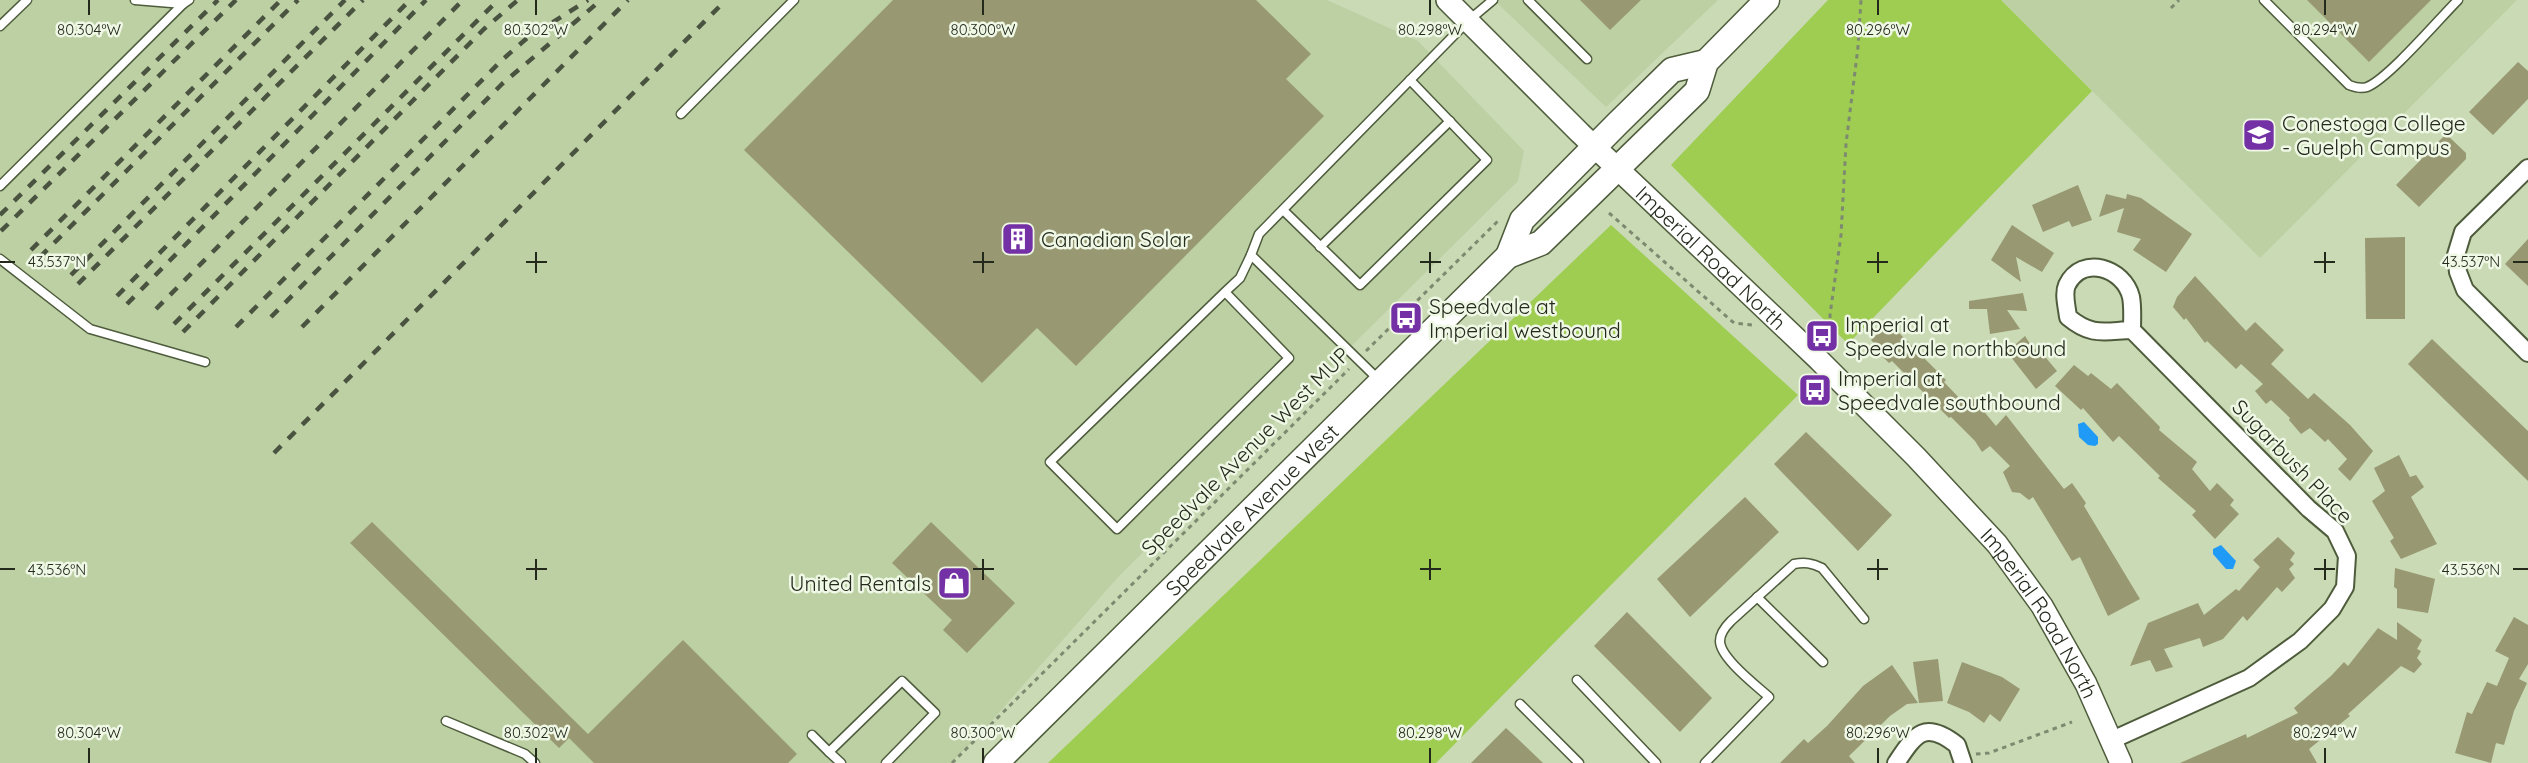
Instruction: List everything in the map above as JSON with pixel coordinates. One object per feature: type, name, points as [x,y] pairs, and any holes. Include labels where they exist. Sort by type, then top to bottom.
[{"type":"main road","name":"Speedvale Avenue West","points":[[996,763],[1508,256],[1541,243],[1618,169],[1697,90],[1706,62],[1767,0]]},
{"type":"main road","name":"Speedvale Avenue West","points":[[1508,256],[1522,220],[1672,70],[1706,62]]},
{"type":"street","name":"Imperial Road North","points":[[1447,0],[1618,169],[1819,360],[1916,457],[1997,544],[2042,606],[2086,684],[2121,763]]},
{"type":"street","points":[[2528,168],[2463,232],[2456,255],[2458,272],[2464,290],[2528,353]]},
{"type":"street","points":[[2103,268],[2118,274],[2130,297],[2132,330],[2101,333],[2089,331],[2068,317],[2067,285],[2075,275],[2085,269],[2103,268]]},
{"type":"street","name":"Sugarbush Place","points":[[2112,740],[2249,678],[2300,641],[2332,609],[2345,588],[2347,556],[2335,531],[2309,509],[2132,330]]},
{"type":"street","points":[[1896,763],[1906,745],[1914,737],[1925,732],[1947,737],[1957,745],[1963,760]]},
{"type":"lane","points":[[0,26],[27,0]]},
{"type":"lane","points":[[135,0],[186,2]]},
{"type":"lane","points":[[681,114],[794,0]]},
{"type":"lane","points":[[1225,292],[1289,358],[1117,529],[1050,462],[1239,278],[1259,234],[1468,21],[1493,0]]},
{"type":"lane","points":[[1528,0],[1587,59]]},
{"type":"lane","points":[[2264,0],[2349,85],[2355,88],[2366,87],[2381,78],[2458,0]]},
{"type":"lane","points":[[0,186],[186,2]]},
{"type":"lane","points":[[1283,210],[1360,285],[1487,160],[1410,80]]},
{"type":"lane","points":[[1320,247],[1450,121]]},
{"type":"lane","points":[[1251,255],[1381,382]]},
{"type":"lane","points":[[0,259],[90,329],[205,362]]},
{"type":"lane","points":[[1705,763],[1769,697],[1723,654],[1720,641],[1723,630],[1757,597],[1794,564],[1814,564],[1822,568],[1864,618]]},
{"type":"lane","points":[[1757,597],[1823,662]]},
{"type":"lane","points":[[1577,680],[1656,763]]},
{"type":"lane","points":[[829,752],[902,681],[935,712],[886,763]]},
{"type":"lane","points":[[1520,704],[1579,763]]},
{"type":"lane","points":[[446,721],[525,754],[535,763]]},
{"type":"lane","points":[[812,735],[841,763]]},
{"type":"path","points":[[1830,336],[1830,315],[1841,235],[1846,144],[1858,48],[1861,0]]},
{"type":"path","points":[[2171,8],[2179,0]]},
{"type":"path","points":[[1609,213],[1734,323]]},
{"type":"path","name":"Speedvale Avenue West MUP","points":[[952,763],[1501,217]]},
{"type":"path","points":[[1963,760],[1989,753],[2072,722]]},
{"type":"shaded area","points":[[0,0],[1327,0],[1418,41],[1524,151],[1518,181],[1119,576],[982,732],[951,763],[0,763]]},
{"type":"shaded area","points":[[1494,0],[1718,0],[1606,107]]},
{"type":"shaded area","name":"Conestoga College - Guelph Campus","points":[[2001,0],[2517,0],[2260,258]]},
{"type":"green space","points":[[1828,0],[2001,0],[2092,91],[1848,344],[1671,165]]},
{"type":"green space","points":[[1611,225],[1798,395],[1436,763],[1048,763]]},
{"type":"water","points":[[2084,422],[2098,437],[2098,444],[2095,446],[2088,445],[2079,437],[2078,424]]},
{"type":"water","points":[[2221,545],[2236,561],[2233,569],[2226,569],[2213,554],[2213,549]]},
{"type":"building","name":"Canadian Solar","points":[[893,0],[1256,0],[1311,54],[1286,79],[1324,116],[1076,366],[1037,328],[982,383],[744,150]]},
{"type":"building","points":[[1580,0],[1641,0],[1610,30]]},
{"type":"building","points":[[2307,0],[2431,0],[2369,62]]},
{"type":"building","points":[[2518,62],[2528,71],[2528,99],[2493,135],[2469,112]]},
{"type":"building","points":[[2446,134],[2466,153],[2466,159],[2419,207],[2396,185]]},
{"type":"building","points":[[2078,185],[2092,220],[2072,227],[2069,221],[2043,232],[2032,205]]},
{"type":"building","points":[[2106,194],[2126,199],[2127,194],[2141,198],[2192,234],[2166,272],[2133,250],[2141,239],[2117,232],[2124,208],[2099,217]]},
{"type":"building","points":[[2012,225],[2054,253],[2042,272],[2016,257],[2021,282],[1991,260]]},
{"type":"building","points":[[2405,237],[2405,319],[2366,319],[2365,238]]},
{"type":"building","points":[[2528,239],[2528,286],[2505,264]]},
{"type":"building","points":[[2195,276],[2246,331],[2255,322],[2284,350],[2271,364],[2308,399],[2314,393],[2350,425],[2373,451],[2350,481],[2338,469],[2347,459],[2328,439],[2325,442],[2310,428],[2301,434],[2289,420],[2290,418],[2271,400],[2266,404],[2255,391],[2263,384],[2241,364],[2236,369],[2207,341],[2205,343],[2186,318],[2184,320],[2173,307],[2177,297]]},
{"type":"building","points":[[2023,293],[2027,311],[2007,310],[2020,329],[1990,334],[1987,309],[1969,309],[1969,301]]},
{"type":"building","points":[[1889,323],[1946,380],[1944,382],[1963,402],[1971,396],[1996,426],[2006,415],[2064,489],[2072,483],[2086,503],[2084,506],[2140,599],[2108,616],[2080,557],[2072,561],[2033,497],[2029,500],[2020,493],[2012,492],[2003,472],[2010,466],[1990,446],[1982,452],[1975,441],[1951,417],[1949,418],[1892,361],[1889,363],[1876,350],[1878,347],[1871,340]]},
{"type":"building","points":[[2025,336],[2034,350],[2037,347],[2057,371],[2036,389],[2007,352]]},
{"type":"building","points":[[2432,339],[2528,431],[2528,481],[2408,364]]},
{"type":"building","points":[[2074,365],[2088,376],[2091,373],[2111,389],[2117,383],[2160,427],[2159,430],[2197,462],[2192,469],[2210,491],[2217,483],[2234,500],[2230,505],[2239,514],[2215,539],[2192,515],[2196,511],[2158,478],[2160,476],[2119,436],[2113,442],[2083,408],[2081,410],[2055,386]]},
{"type":"building","points":[[1806,432],[1892,515],[1858,551],[1774,464]]},
{"type":"building","points":[[2399,455],[2410,477],[2416,475],[2424,487],[2411,497],[2437,544],[2401,559],[2390,541],[2394,538],[2372,501],[2385,491],[2374,468]]},
{"type":"building","points":[[1745,497],[1779,532],[1690,617],[1657,579]]},
{"type":"building","points":[[372,522],[588,734],[683,640],[797,754],[788,763],[594,763],[569,738],[559,748],[350,543]]},
{"type":"building","name":"United Rentals","points":[[931,522],[1015,603],[967,653],[943,630],[952,620],[892,563]]},
{"type":"building","points":[[2278,537],[2295,553],[2290,560],[2294,564],[2289,569],[2295,578],[2282,592],[2277,587],[2247,621],[2243,616],[2223,639],[2203,647],[2200,638],[2164,649],[2173,667],[2156,672],[2150,660],[2130,666],[2148,623],[2198,603],[2204,615],[2236,589],[2239,591],[2260,567],[2253,560]]},
{"type":"building","points":[[2395,568],[2435,579],[2428,613],[2397,608],[2397,589],[2394,587]]},
{"type":"building","points":[[1627,612],[1712,698],[1680,732],[1594,646]]},
{"type":"building","points":[[2514,617],[2528,625],[2528,664],[2519,679],[2527,683],[2514,711],[2504,745],[2496,743],[2491,763],[2455,753],[2467,712],[2472,714],[2487,682],[2497,686],[2509,658],[2495,651]]},
{"type":"building","points":[[2397,622],[2422,640],[2417,649],[2421,651],[2417,658],[2422,664],[2414,673],[2401,666],[2348,714],[2350,716],[2309,749],[2317,763],[2180,763],[2246,734],[2247,738],[2298,713],[2294,708],[2344,662],[2348,666],[2378,628],[2397,640]]},
{"type":"building","points":[[1938,659],[1943,701],[1919,703],[1913,662]]},
{"type":"building","points":[[1962,662],[2002,677],[2020,689],[2000,722],[1990,714],[1984,723],[1969,712],[1947,703]]},
{"type":"building","points":[[1892,665],[1918,703],[1907,704],[1890,716],[1849,756],[1855,763],[1780,763],[1804,739],[1808,743],[1827,726],[1863,686]]},
{"type":"building","points":[[1506,728],[1519,740],[1543,763],[1471,763]]},
{"type":"railway","points":[[0,215],[218,0]]},
{"type":"railway","points":[[1,231],[236,0]]},
{"type":"railway","points":[[31,250],[281,0]]},
{"type":"railway","points":[[40,257],[298,0]]},
{"type":"railway","points":[[71,275],[345,0]]},
{"type":"railway","points":[[78,284],[363,0]]},
{"type":"railway","points":[[117,296],[410,0]]},
{"type":"railway","points":[[127,304],[426,0]]},
{"type":"railway","points":[[156,309],[463,0]]},
{"type":"railway","points":[[174,324],[498,0]]},
{"type":"railway","points":[[183,332],[484,29],[518,0]]},
{"type":"railway","points":[[236,327],[502,60],[526,39],[588,0]]},
{"type":"railway","points":[[271,317],[502,84],[601,0]]},
{"type":"railway","points":[[302,327],[628,0]]},
{"type":"railway","points":[[274,453],[726,0]]},
{"type":"place","name":"Conestoga College - Guelph Campus","points":[[2259,135]]},
{"type":"place","name":"Canadian Solar","points":[[1018,239]]},
{"type":"place","name":"Speedvale at Imperial westbound","points":[[1406,318]]},
{"type":"place","name":"Imperial at Speedvale northbound","points":[[1822,336]]},
{"type":"place","name":"Imperial at Speedvale southbound","points":[[1815,390]]},
{"type":"place","name":"United Rentals","points":[[954,583]]}]
